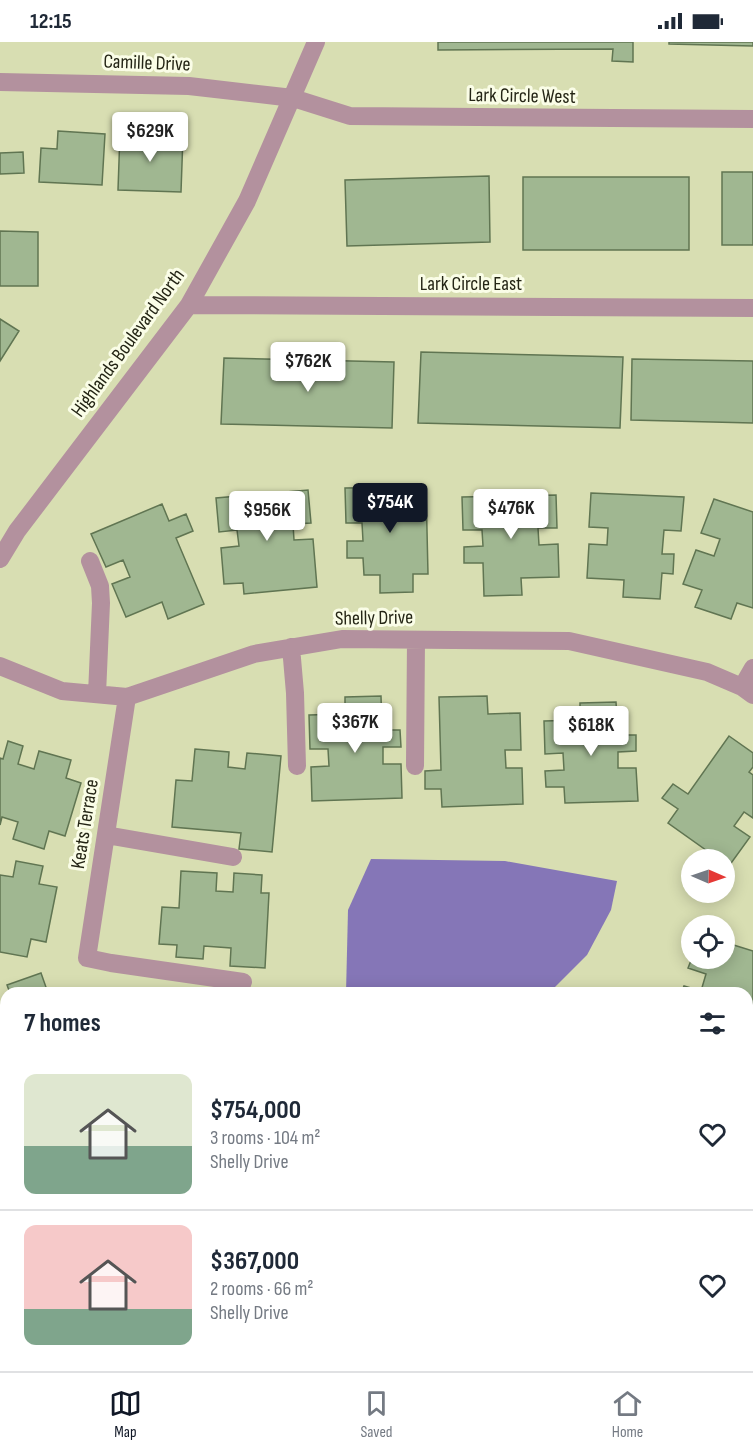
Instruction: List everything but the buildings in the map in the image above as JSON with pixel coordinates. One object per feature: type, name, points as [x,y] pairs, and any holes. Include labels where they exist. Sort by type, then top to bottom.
[{"type":"street","name":"Highlands Boulevard North","points":[[0,559],[17,531],[189,305],[247,201],[316,42]]},
{"type":"street","name":"Camille Drive","points":[[0,82],[189,86],[293,98]]},
{"type":"street","name":"Lark Circle West","points":[[293,98],[350,116],[753,118]]},
{"type":"street","name":"Lark Circle East","points":[[189,305],[753,308]]},
{"type":"street","points":[[90,561],[100,586],[101,603],[97,694]]},
{"type":"street","name":"Shelly Drive","points":[[0,666],[62,691],[127,697],[254,654],[342,639],[569,642],[707,672],[748,691]]},
{"type":"street","points":[[415,766],[416,640]]},
{"type":"street","points":[[291,648],[297,766]]},
{"type":"street","points":[[748,691],[753,668]]},
{"type":"street","name":"Keats Terrace","points":[[127,697],[87,958],[243,982]]},
{"type":"street","points":[[106,835],[233,857]]},
{"type":"shaded area","points":[[371,859],[505,861],[617,881],[611,910],[587,955],[555,987],[346,987],[348,910]]}]
